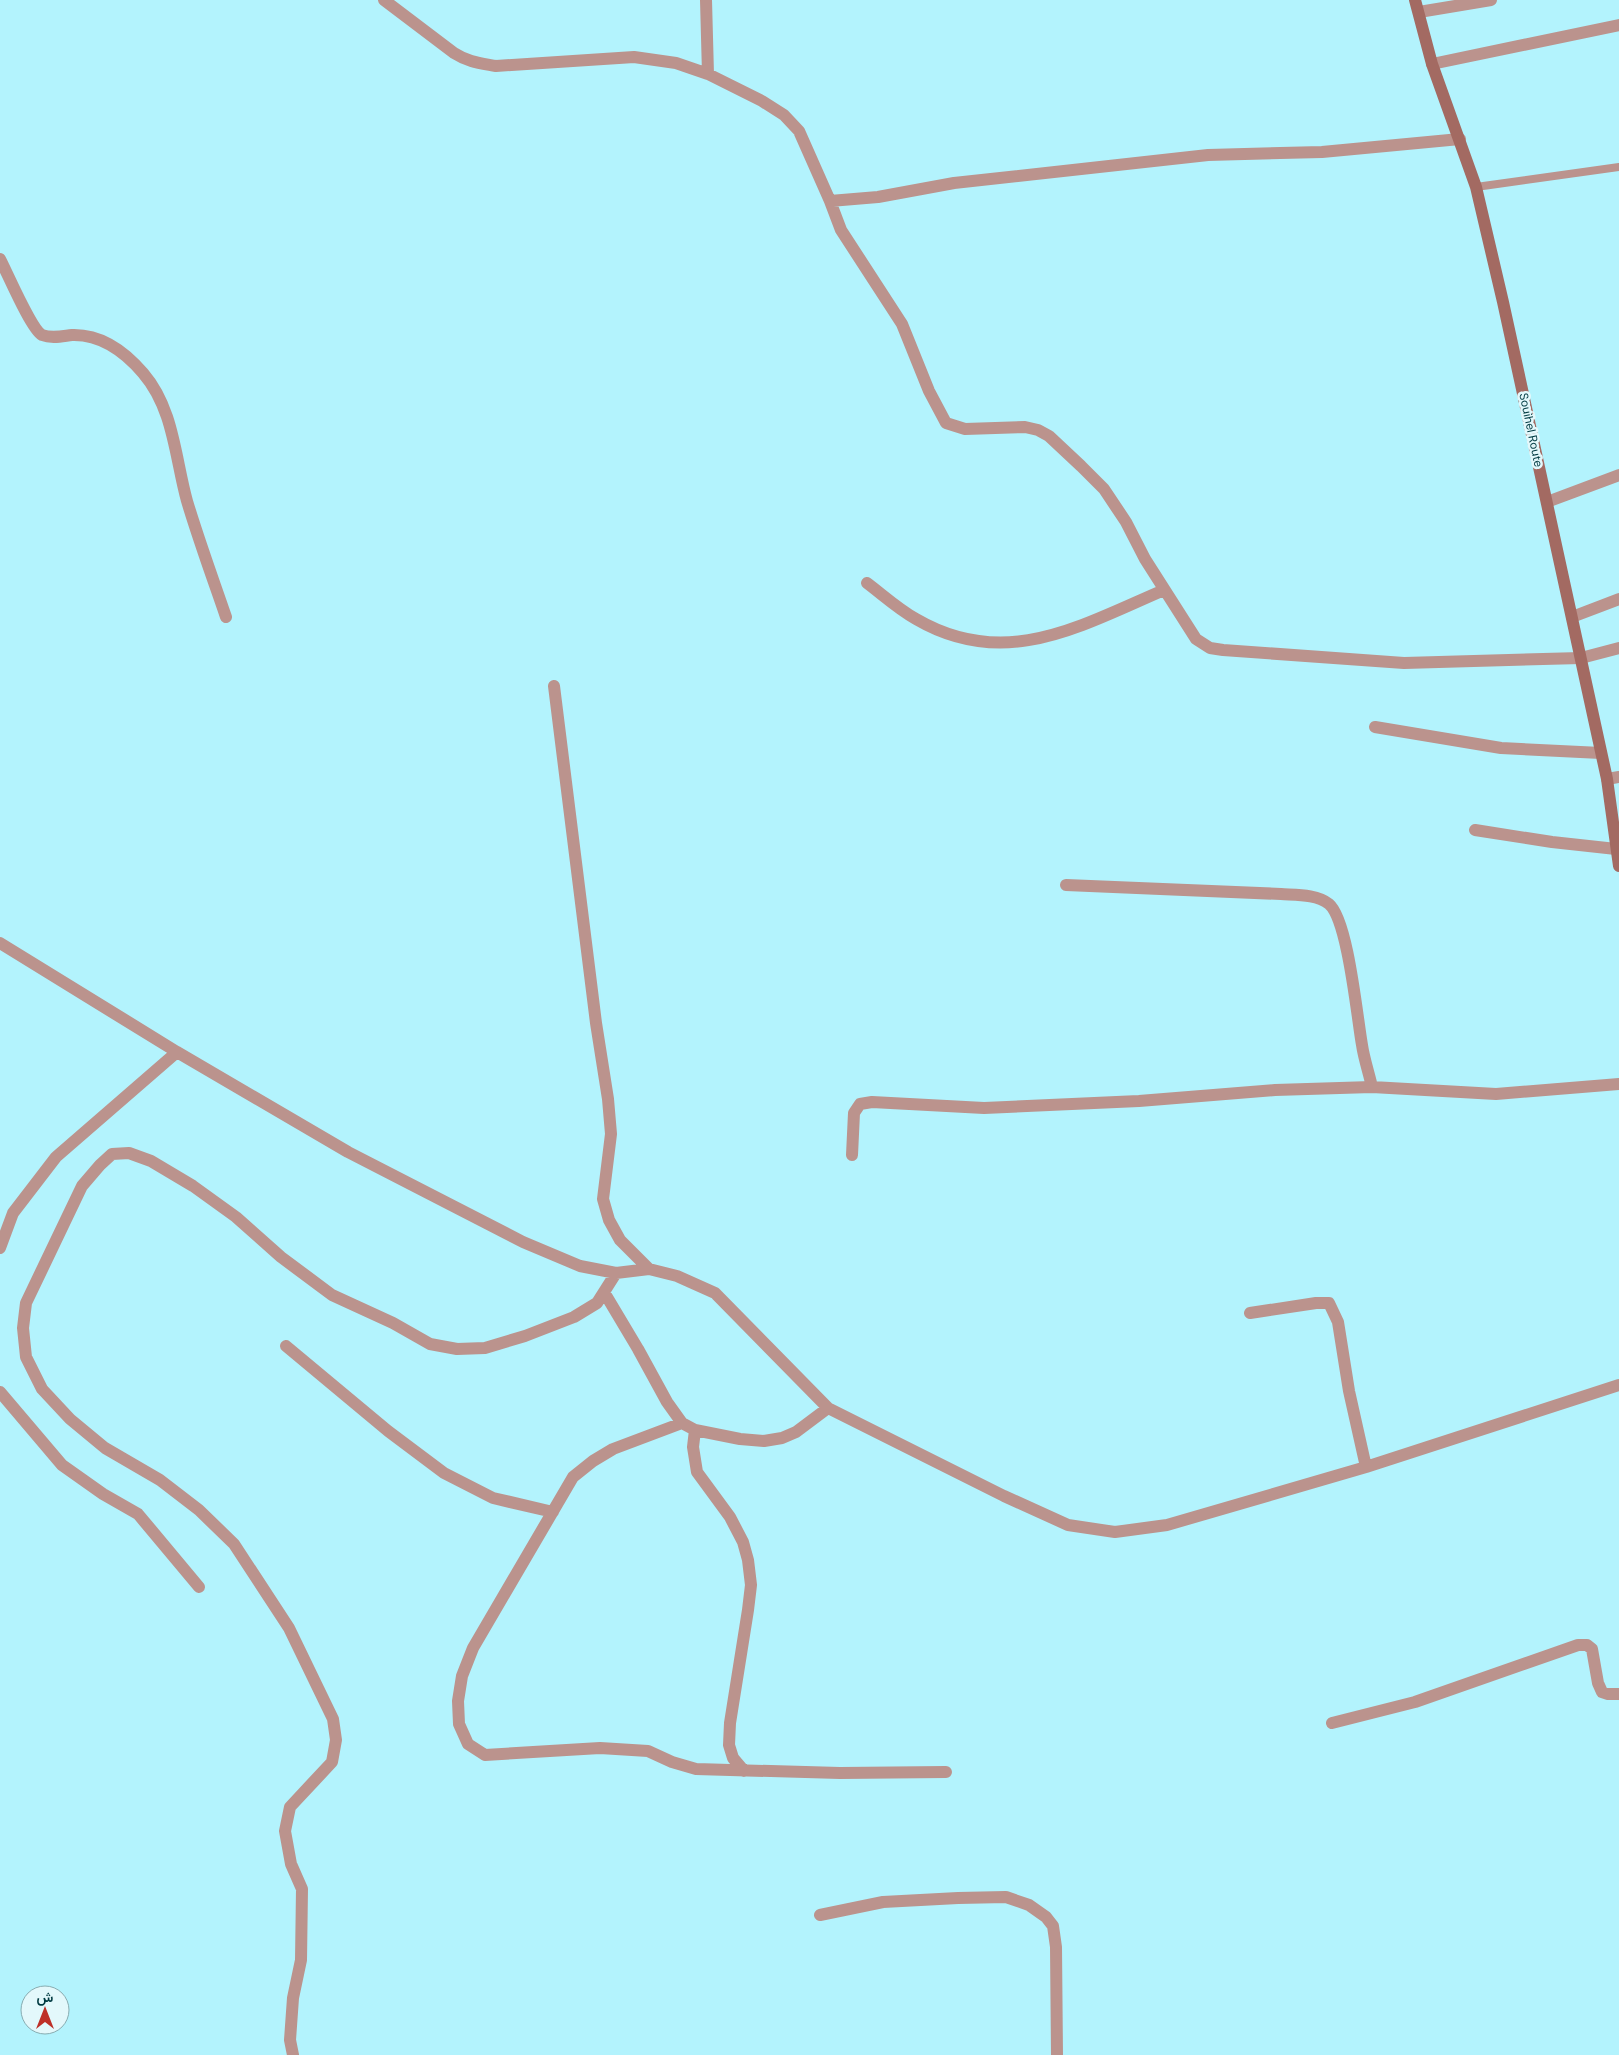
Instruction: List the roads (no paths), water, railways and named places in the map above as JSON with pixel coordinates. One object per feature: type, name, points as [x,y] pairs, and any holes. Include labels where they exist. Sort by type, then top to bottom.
[{"type":"main road","name":"Souihel Route","points":[[1417,6],[1432,64],[1476,188],[1602,752],[1613,778],[1616,849],[1619,866]]},
{"type":"street","points":[[384,0],[465,60],[496,66],[634,57],[676,63],[708,74],[762,101],[784,115],[799,131],[842,230],[902,324],[929,391],[946,423],[965,429],[1025,427],[1038,430],[1049,436],[1104,489],[1126,522],[1164,590],[1196,639],[1210,648],[1314,658],[1404,663],[1581,658],[1619,648]]},
{"type":"street","points":[[706,0],[708,74]]},
{"type":"street","points":[[1417,6],[1491,0]]},
{"type":"street","points":[[1432,64],[1619,25]]},
{"type":"street","points":[[830,202],[878,197],[981,179],[1208,155],[1331,152],[1460,139]]},
{"type":"street","points":[[0,259],[31,320],[41,334],[50,337],[74,335],[105,340],[142,372],[156,389],[165,408],[187,500],[226,617]]},
{"type":"street","points":[[1547,502],[1619,475]]},
{"type":"street","points":[[866,583],[915,619],[952,636],[985,643],[1020,643],[1053,635],[1164,590]]},
{"type":"street","points":[[1572,617],[1619,598]]},
{"type":"street","points":[[554,686],[596,1024],[608,1098],[611,1134],[603,1199],[609,1220],[620,1240],[649,1269]]},
{"type":"street","points":[[1375,727],[1501,748],[1602,752]]},
{"type":"street","points":[[1476,830],[1552,842],[1616,849]]},
{"type":"street","points":[[1066,885],[1281,894],[1314,897],[1329,904],[1338,918],[1345,944],[1362,1048],[1372,1086]]},
{"type":"street","points":[[0,943],[177,1052],[348,1152],[523,1242],[580,1266],[616,1273],[649,1269],[677,1276],[715,1294],[828,1408],[1004,1496],[1068,1524],[1115,1532],[1167,1525],[1366,1467],[1619,1385]]},
{"type":"street","points":[[0,1248],[13,1213],[56,1157],[177,1052]]},
{"type":"street","points":[[852,1155],[854,1112],[860,1104],[872,1102],[984,1108],[1139,1101],[1275,1090],[1372,1086],[1496,1094],[1619,1084]]},
{"type":"street","points":[[293,2055],[290,2040],[293,1998],[301,1960],[302,1889],[291,1864],[285,1831],[290,1806],[332,1762],[336,1740],[333,1719],[289,1628],[234,1544],[199,1510],[160,1480],[106,1448],[70,1419],[42,1389],[26,1358],[22,1328],[26,1303],[82,1186],[112,1154],[129,1154],[151,1161],[193,1186],[236,1217],[281,1257],[332,1296],[392,1323],[430,1344],[457,1349],[485,1348],[524,1336],[574,1316],[597,1303],[616,1273]]},
{"type":"street","points":[[604,1292],[682,1424],[695,1430],[740,1439],[764,1441],[782,1438],[796,1432],[828,1408]]},
{"type":"street","points":[[1250,1313],[1316,1303],[1328,1303],[1338,1322],[1349,1391],[1366,1467]]},
{"type":"street","points":[[286,1346],[388,1431],[444,1474],[493,1498],[552,1512]]},
{"type":"street","points":[[0,1392],[62,1465],[103,1494],[138,1514],[198,1587]]},
{"type":"street","points":[[682,1424],[614,1450],[593,1461],[573,1477],[472,1648],[462,1676],[458,1701],[459,1724],[468,1744],[485,1755],[600,1748],[648,1751],[672,1762],[696,1769],[946,1772]]},
{"type":"street","points":[[695,1430],[694,1448],[697,1472],[730,1517],[743,1542],[748,1560],[750,1593],[730,1723],[729,1745],[733,1758],[744,1771]]},
{"type":"street","points":[[1332,1723],[1414,1702],[1578,1645],[1587,1645],[1592,1649],[1598,1683],[1602,1692],[1619,1694]]},
{"type":"street","points":[[820,1915],[883,1902],[958,1898],[1006,1897],[1029,1905],[1046,1917],[1053,1926],[1056,1947],[1057,2055]]},
{"type":"lane","points":[[1476,188],[1619,167]]}]
